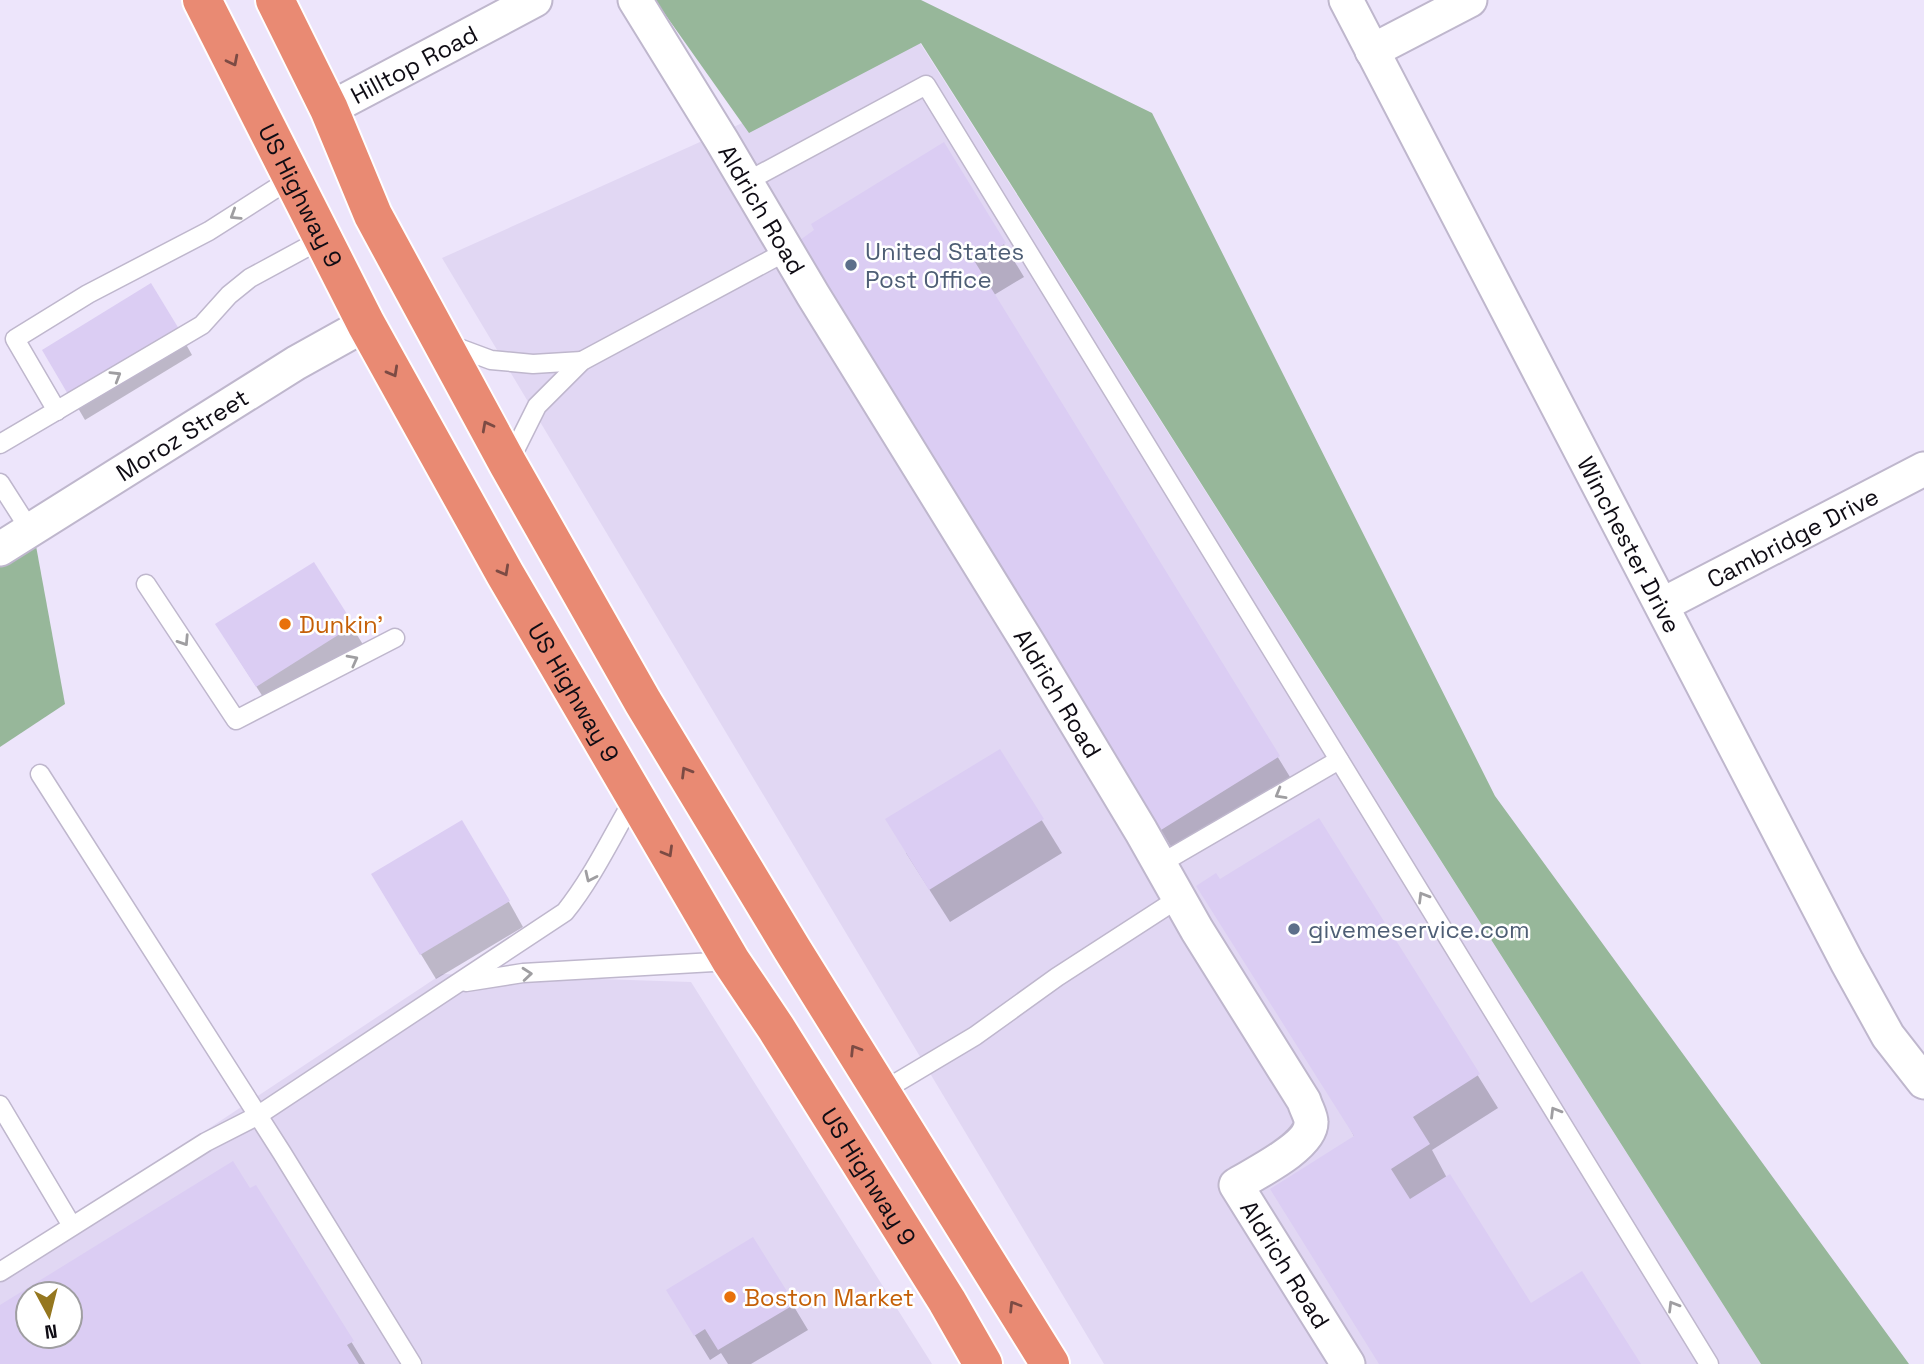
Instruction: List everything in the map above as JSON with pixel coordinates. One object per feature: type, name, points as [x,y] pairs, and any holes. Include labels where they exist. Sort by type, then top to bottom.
[{"type":"highway","name":"US Highway 9","points":[[202,0],[366,324],[515,590],[730,961],[790,1051],[947,1301],[983,1364]]},
{"type":"highway","points":[[275,0],[329,109],[373,215],[508,464],[643,702],[792,949],[1050,1364]]},
{"type":"street","name":"Hilltop Road","points":[[329,109],[536,0]]},
{"type":"street","name":"Aldrich Road","points":[[635,0],[1304,1101],[1312,1121],[1309,1132],[1296,1147],[1236,1185],[1348,1364]]},
{"type":"street","name":"Winchester Drive","points":[[1346,0],[1847,962],[1888,1036],[1924,1082]]},
{"type":"street","points":[[1372,51],[1470,0]]},
{"type":"street","name":"Moroz Street","points":[[0,549],[296,363],[366,324]]},
{"type":"street","name":"Cambridge Drive","points":[[1662,606],[1924,469]]},
{"type":"lane","points":[[746,182],[926,85],[1709,1364]]},
{"type":"lane","points":[[57,411],[15,339],[88,294],[209,231],[292,178]]},
{"type":"lane","points":[[0,444],[202,325],[229,295],[250,278],[323,239]]},
{"type":"lane","points":[[508,464],[537,405],[582,361],[787,251]]},
{"type":"lane","points":[[442,341],[491,360],[533,364],[582,361]]},
{"type":"lane","points":[[0,483],[30,530]]},
{"type":"lane","points":[[146,584],[236,720],[395,638]]},
{"type":"lane","points":[[1160,864],[1339,760]]},
{"type":"lane","points":[[40,774],[412,1364]]},
{"type":"lane","points":[[0,1272],[206,1142],[257,1116],[565,912],[586,886],[635,796]]},
{"type":"lane","points":[[881,1092],[975,1036],[1057,977],[1179,898]]},
{"type":"lane","points":[[459,983],[523,973],[730,961]]},
{"type":"lane","points":[[0,1104],[72,1226]]},
{"type":"shaded area","points":[[920,43],[1761,1364],[1104,1364],[442,258]]},
{"type":"shaded area","points":[[442,974],[691,982],[932,1364],[0,1364],[0,1267]]},
{"type":"green space","points":[[655,0],[921,0],[1152,113],[1495,796],[1909,1364],[1761,1364],[921,43],[749,133]]},
{"type":"green space","points":[[34,535],[65,704],[0,747],[0,555]]},
{"type":"building","points":[[944,142],[1006,243],[975,262],[1280,756],[1161,830],[800,240],[814,230],[811,224]]},
{"type":"building","points":[[151,283],[179,329],[69,396],[42,350]]},
{"type":"building","name":"Dunkin'","points":[[314,562],[354,625],[256,687],[215,624]]},
{"type":"building","points":[[1000,749],[1044,819],[929,890],[885,819]]},
{"type":"building","points":[[1319,818],[1480,1074],[1413,1117],[1430,1144],[1391,1169],[1410,1199],[1450,1174],[1531,1303],[1582,1271],[1641,1364],[1379,1364],[1270,1189],[1354,1136],[1196,886],[1216,873],[1220,879]]},
{"type":"building","points":[[462,820],[510,901],[420,955],[371,874]]},
{"type":"building","points":[[233,1161],[250,1188],[256,1185],[354,1341],[347,1345],[359,1364],[0,1364],[0,1305],[14,1296],[14,1350],[84,1350],[84,1280],[40,1280]]},
{"type":"building","name":"Boston Market","points":[[753,1237],[795,1304],[718,1350],[705,1329],[694,1336],[666,1290]]},
{"type":"place","name":"United States Post Office","points":[[851,265]]},
{"type":"place","name":"Dunkin'","points":[[285,624]]},
{"type":"place","name":"givemeservice.com","points":[[1294,929]]},
{"type":"place","name":"Boston Market","points":[[730,1297]]}]
